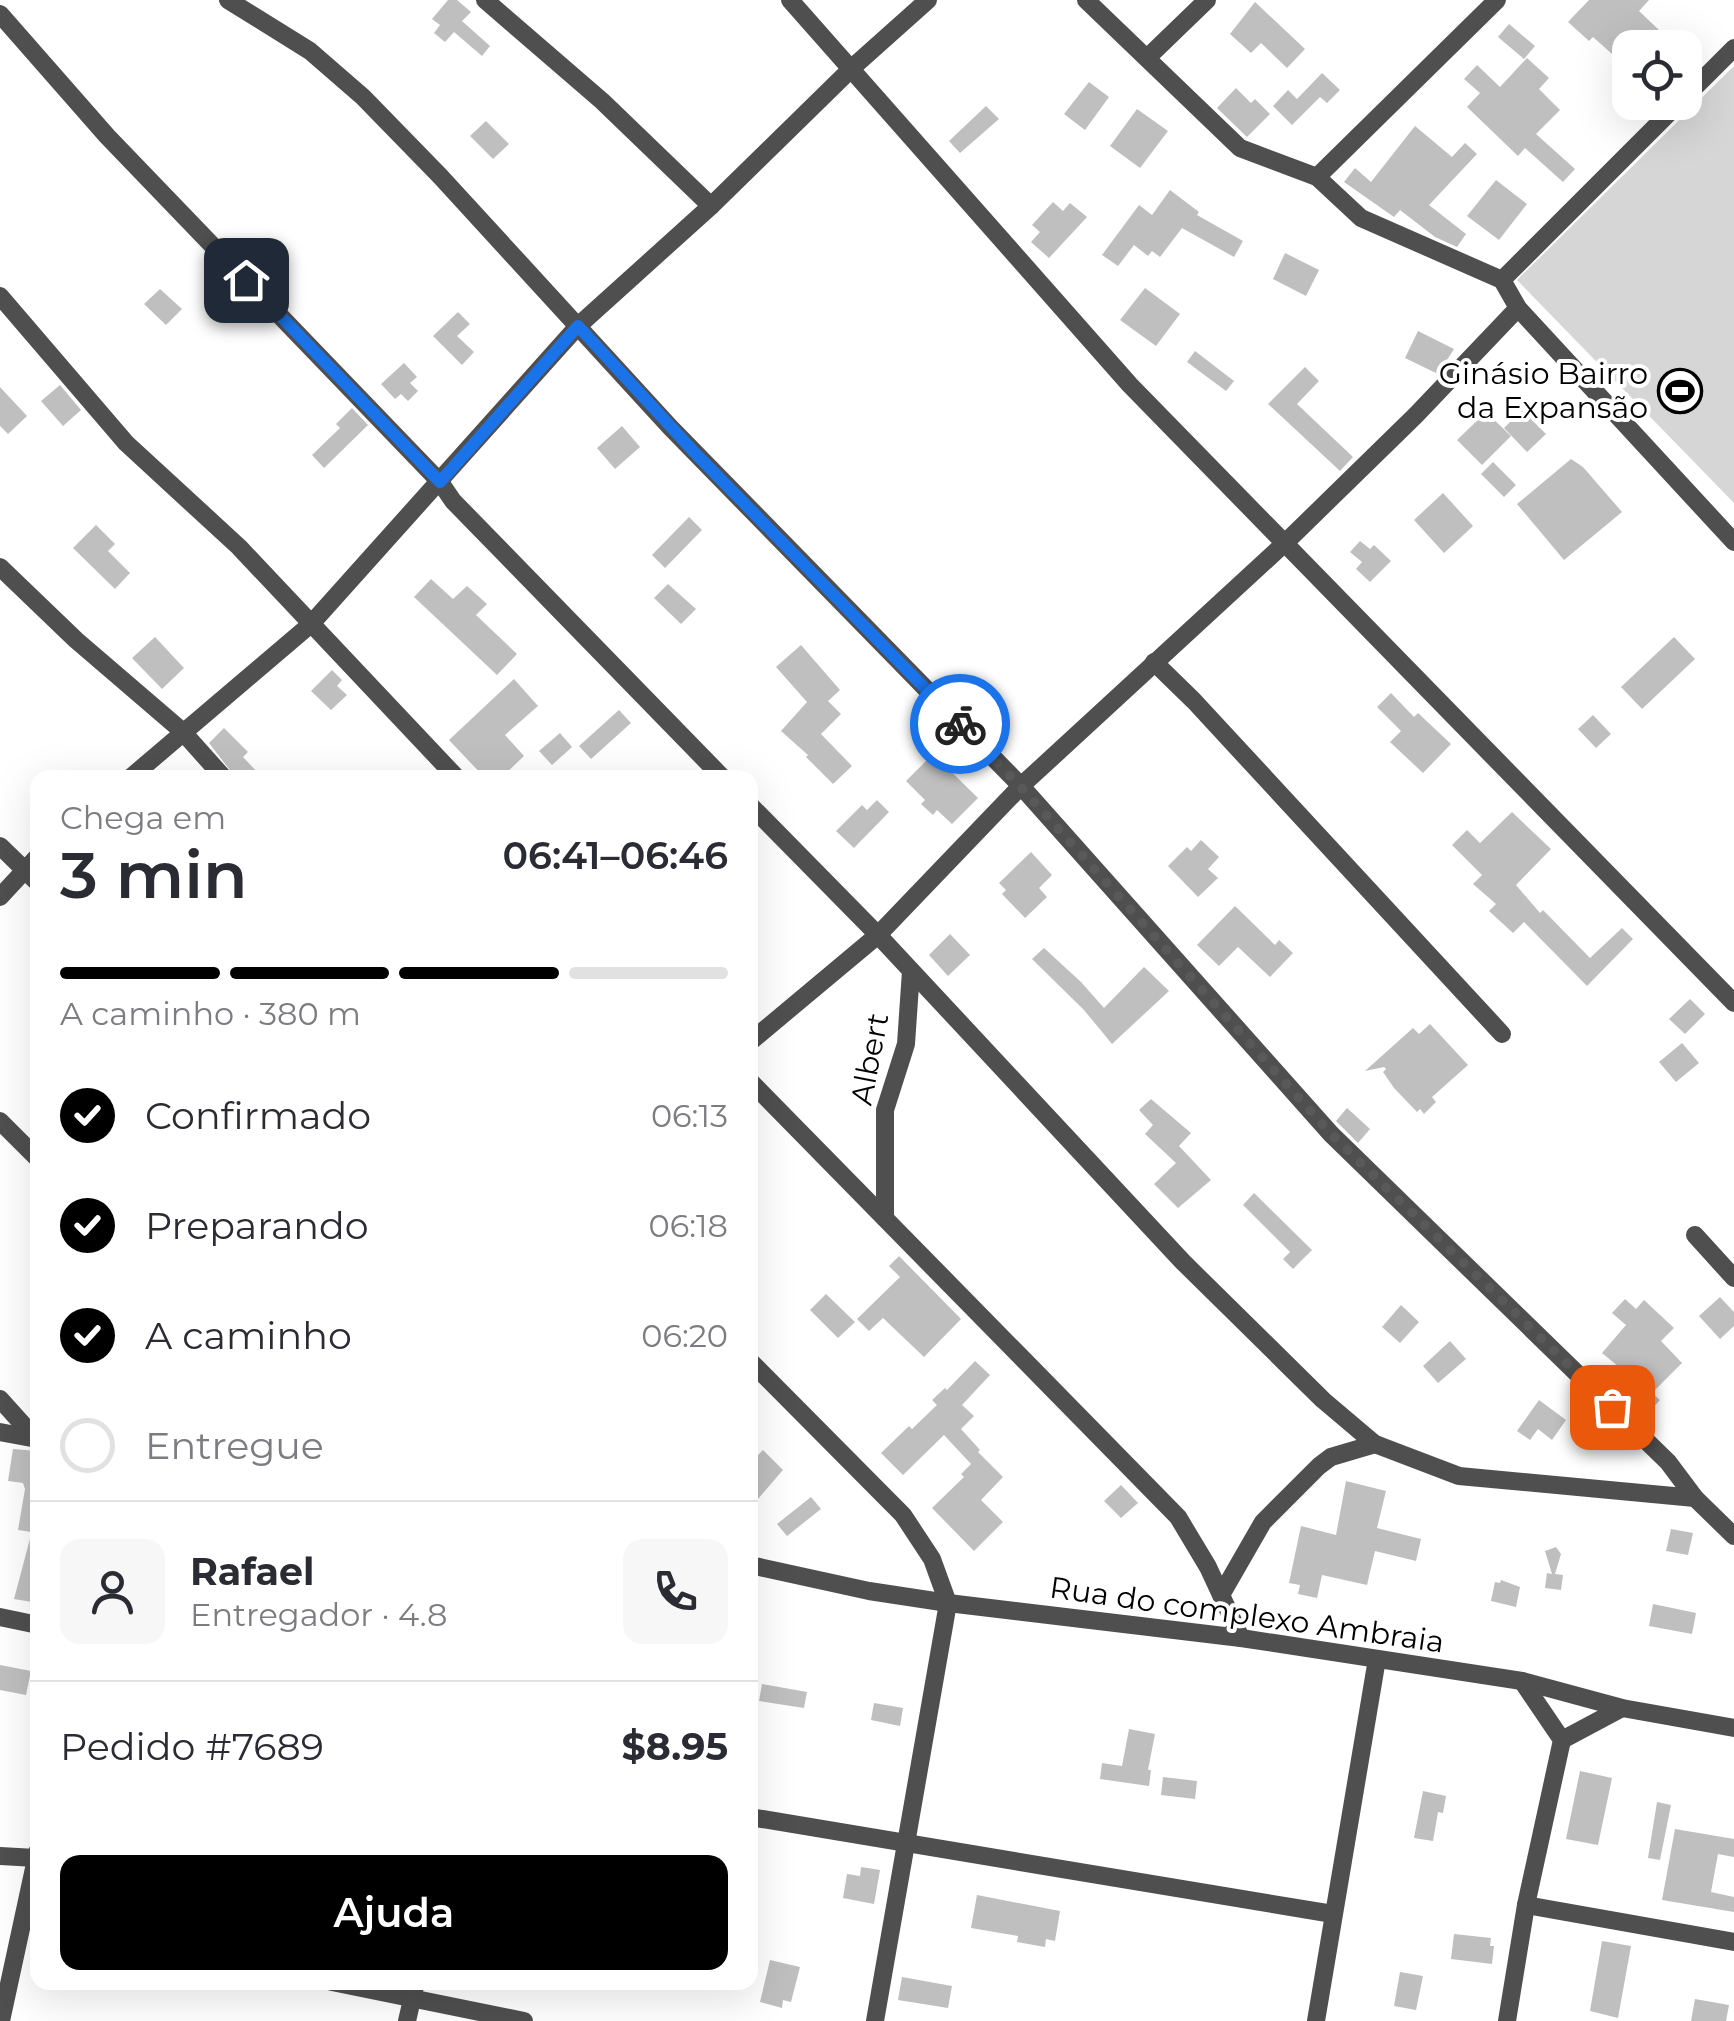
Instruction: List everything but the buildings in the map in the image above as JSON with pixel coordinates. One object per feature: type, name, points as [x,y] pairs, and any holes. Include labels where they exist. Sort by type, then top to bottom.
[{"type":"street","points":[[228,0],[310,51],[363,97],[747,507],[1020,786],[1331,1134],[1668,1462],[1695,1498],[1734,1536]]},
{"type":"street","points":[[486,0],[602,101],[711,206]]},
{"type":"street","points":[[790,0],[1130,385],[1734,1003]]},
{"type":"street","points":[[139,770],[311,624],[578,326],[928,0]]},
{"type":"street","points":[[1086,0],[1240,148],[1317,177],[1362,218],[1502,280],[1518,308],[1734,542]]},
{"type":"street","points":[[1146,58],[1207,0]]},
{"type":"street","points":[[1317,177],[1497,0]]},
{"type":"street","points":[[0,14],[107,136],[440,482],[453,502],[716,770]]},
{"type":"street","points":[[1702,80],[1734,48]]},
{"type":"street","points":[[1502,280],[1662,120]]},
{"type":"street","points":[[0,296],[126,443],[239,546],[449,770]]},
{"type":"street","points":[[758,1035],[878,935],[1020,786],[1286,542],[1518,308]]},
{"type":"street","points":[[0,567],[76,640],[182,731],[217,770]]},
{"type":"street","points":[[1154,662],[1502,1034]]},
{"type":"street","points":[[758,812],[1183,1262],[1322,1400],[1375,1444],[1459,1476],[1695,1498]]},
{"type":"street","points":[[0,846],[30,862],[0,897]]},
{"type":"street","name":"Albert","points":[[884,1218],[885,1110],[906,1044],[911,971]]},
{"type":"street","points":[[758,1089],[1178,1517],[1241,1638]]},
{"type":"street","points":[[0,1120],[30,1151]]},
{"type":"street","points":[[1695,1235],[1734,1278]]},
{"type":"street","points":[[758,1369],[903,1515],[932,1559],[948,1603],[875,2021]]},
{"type":"street","points":[[0,1399],[30,1431]]},
{"type":"street","points":[[0,1432],[30,1438]]},
{"type":"street","points":[[1221,1594],[1262,1522],[1319,1466],[1331,1457],[1375,1444]]},
{"type":"street","name":"Rua do complexo Ambraia","points":[[758,1567],[948,1603],[1241,1638],[1522,1681],[1622,1708],[1731,1724]]},
{"type":"street","points":[[0,1617],[30,1623]]},
{"type":"street","points":[[1316,2021],[1377,1659]]},
{"type":"street","points":[[1507,2021],[1526,1905],[1562,1740],[1522,1681]]},
{"type":"street","points":[[1562,1740],[1622,1708]]},
{"type":"street","points":[[758,1818],[1333,1914]]},
{"type":"street","points":[[0,1856],[30,1854]]},
{"type":"street","points":[[1526,1905],[1734,1942]]},
{"type":"street","points":[[1,2021],[28,1927]]},
{"type":"street","points":[[408,2021],[414,1990],[524,2021]]},
{"type":"shaded area","name":"Ginásio Bairro da Expansão","points":[[1734,66],[1734,503],[1517,280],[1679,120],[1702,120],[1702,98]]},
{"type":"way so far","points":[[960,724],[1331,1134],[1612,1407]]},
{"type":"place","name":"Ginásio Bairro da Expansão","points":[[1680,391]]},
{"type":"route","points":[[246,280],[440,482],[578,326],[696,454],[960,724]]}]
